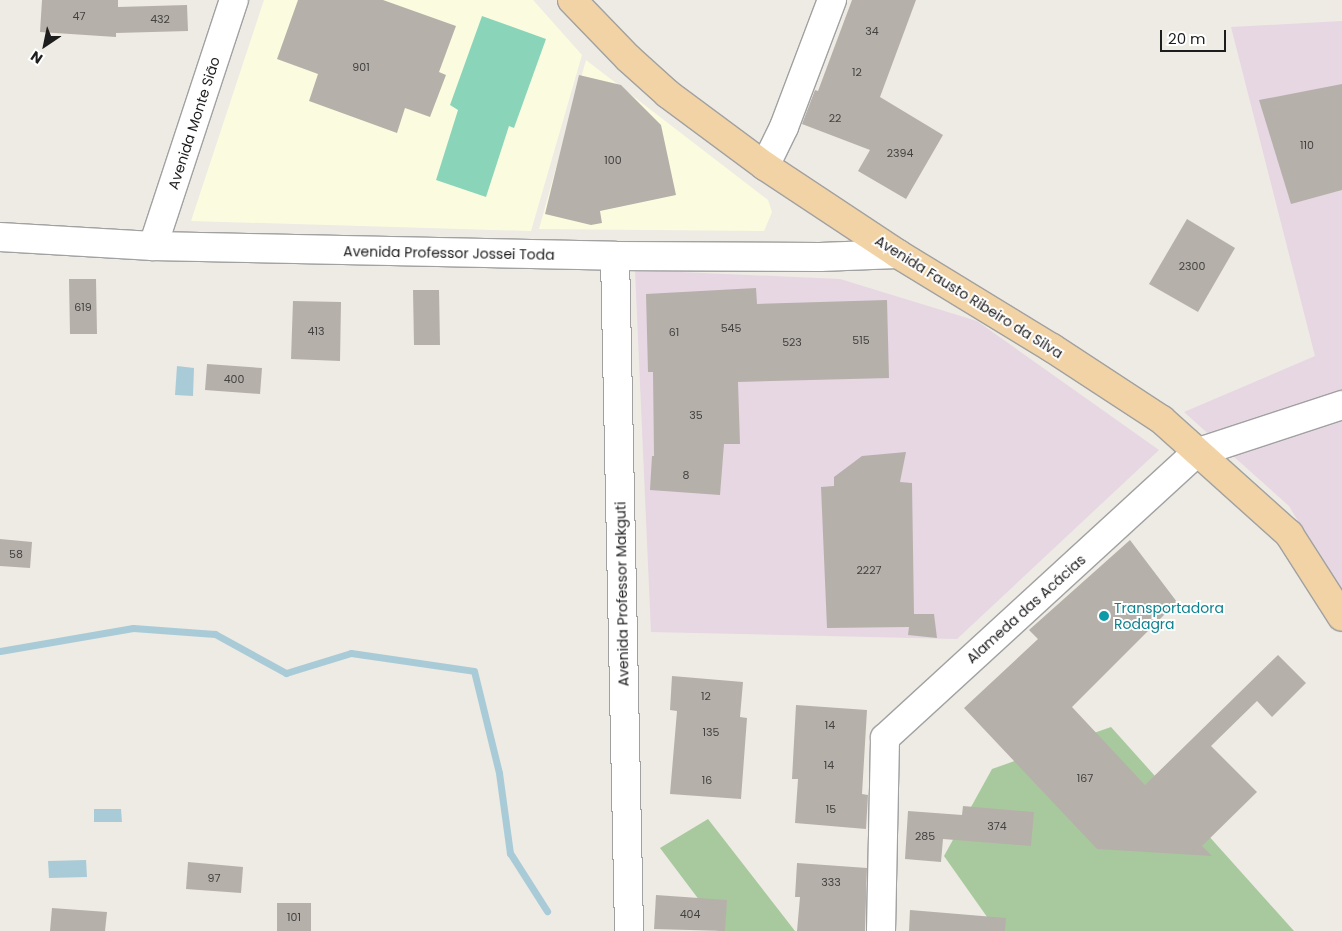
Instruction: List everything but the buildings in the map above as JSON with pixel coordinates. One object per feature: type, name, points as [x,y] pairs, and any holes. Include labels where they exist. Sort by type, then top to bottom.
[{"type":"main road","name":"Avenida Fausto Ribeiro da Silva","points":[[572,0],[628,58],[668,94],[765,166],[898,254],[1052,348],[1162,420],[1196,453],[1289,534],[1342,617]]},
{"type":"street","name":"Avenida Monte Sião","points":[[153,246],[234,0]]},
{"type":"street","points":[[765,166],[784,127],[832,0]]},
{"type":"street","name":"Avenida Professor Jossei Toda","points":[[0,237],[153,246],[615,256],[820,257],[898,254]]},
{"type":"street","name":"Avenida Professor Makguti","points":[[615,256],[629,931]]},
{"type":"street","name":"Alameda das Acácias","points":[[881,931],[885,738],[1196,453],[1342,405]]},
{"type":"shaded area","points":[[264,0],[533,0],[582,55],[531,231],[191,221]]},
{"type":"shaded area","points":[[1342,21],[1342,595],[1289,506],[1184,412],[1315,356],[1231,27]]},
{"type":"shaded area","points":[[586,60],[768,200],[772,212],[764,231],[539,229]]},
{"type":"shaded area","points":[[635,270],[840,279],[977,321],[1159,450],[957,639],[651,632]]},
{"type":"green space","points":[[482,16],[546,39],[514,128],[509,126],[486,197],[436,180],[458,110],[450,105]]},
{"type":"green space","points":[[1111,727],[1294,931],[997,931],[944,856],[992,769]]},
{"type":"green space","points":[[708,819],[795,931],[718,931],[715,921],[660,848]]},
{"type":"water","points":[[177,366],[194,368],[193,396],[175,395]]},
{"type":"water","points":[[94,809],[121,809],[122,822],[94,822]]},
{"type":"water","points":[[86,860],[87,877],[49,878],[48,861]]},
{"type":"waterway","points":[[0,651],[133,628],[215,634],[286,673],[351,653],[474,671],[499,773],[510,853],[547,911]]},
{"type":"place","name":"Transportadora Rodagra","points":[[1104,616]]}]
